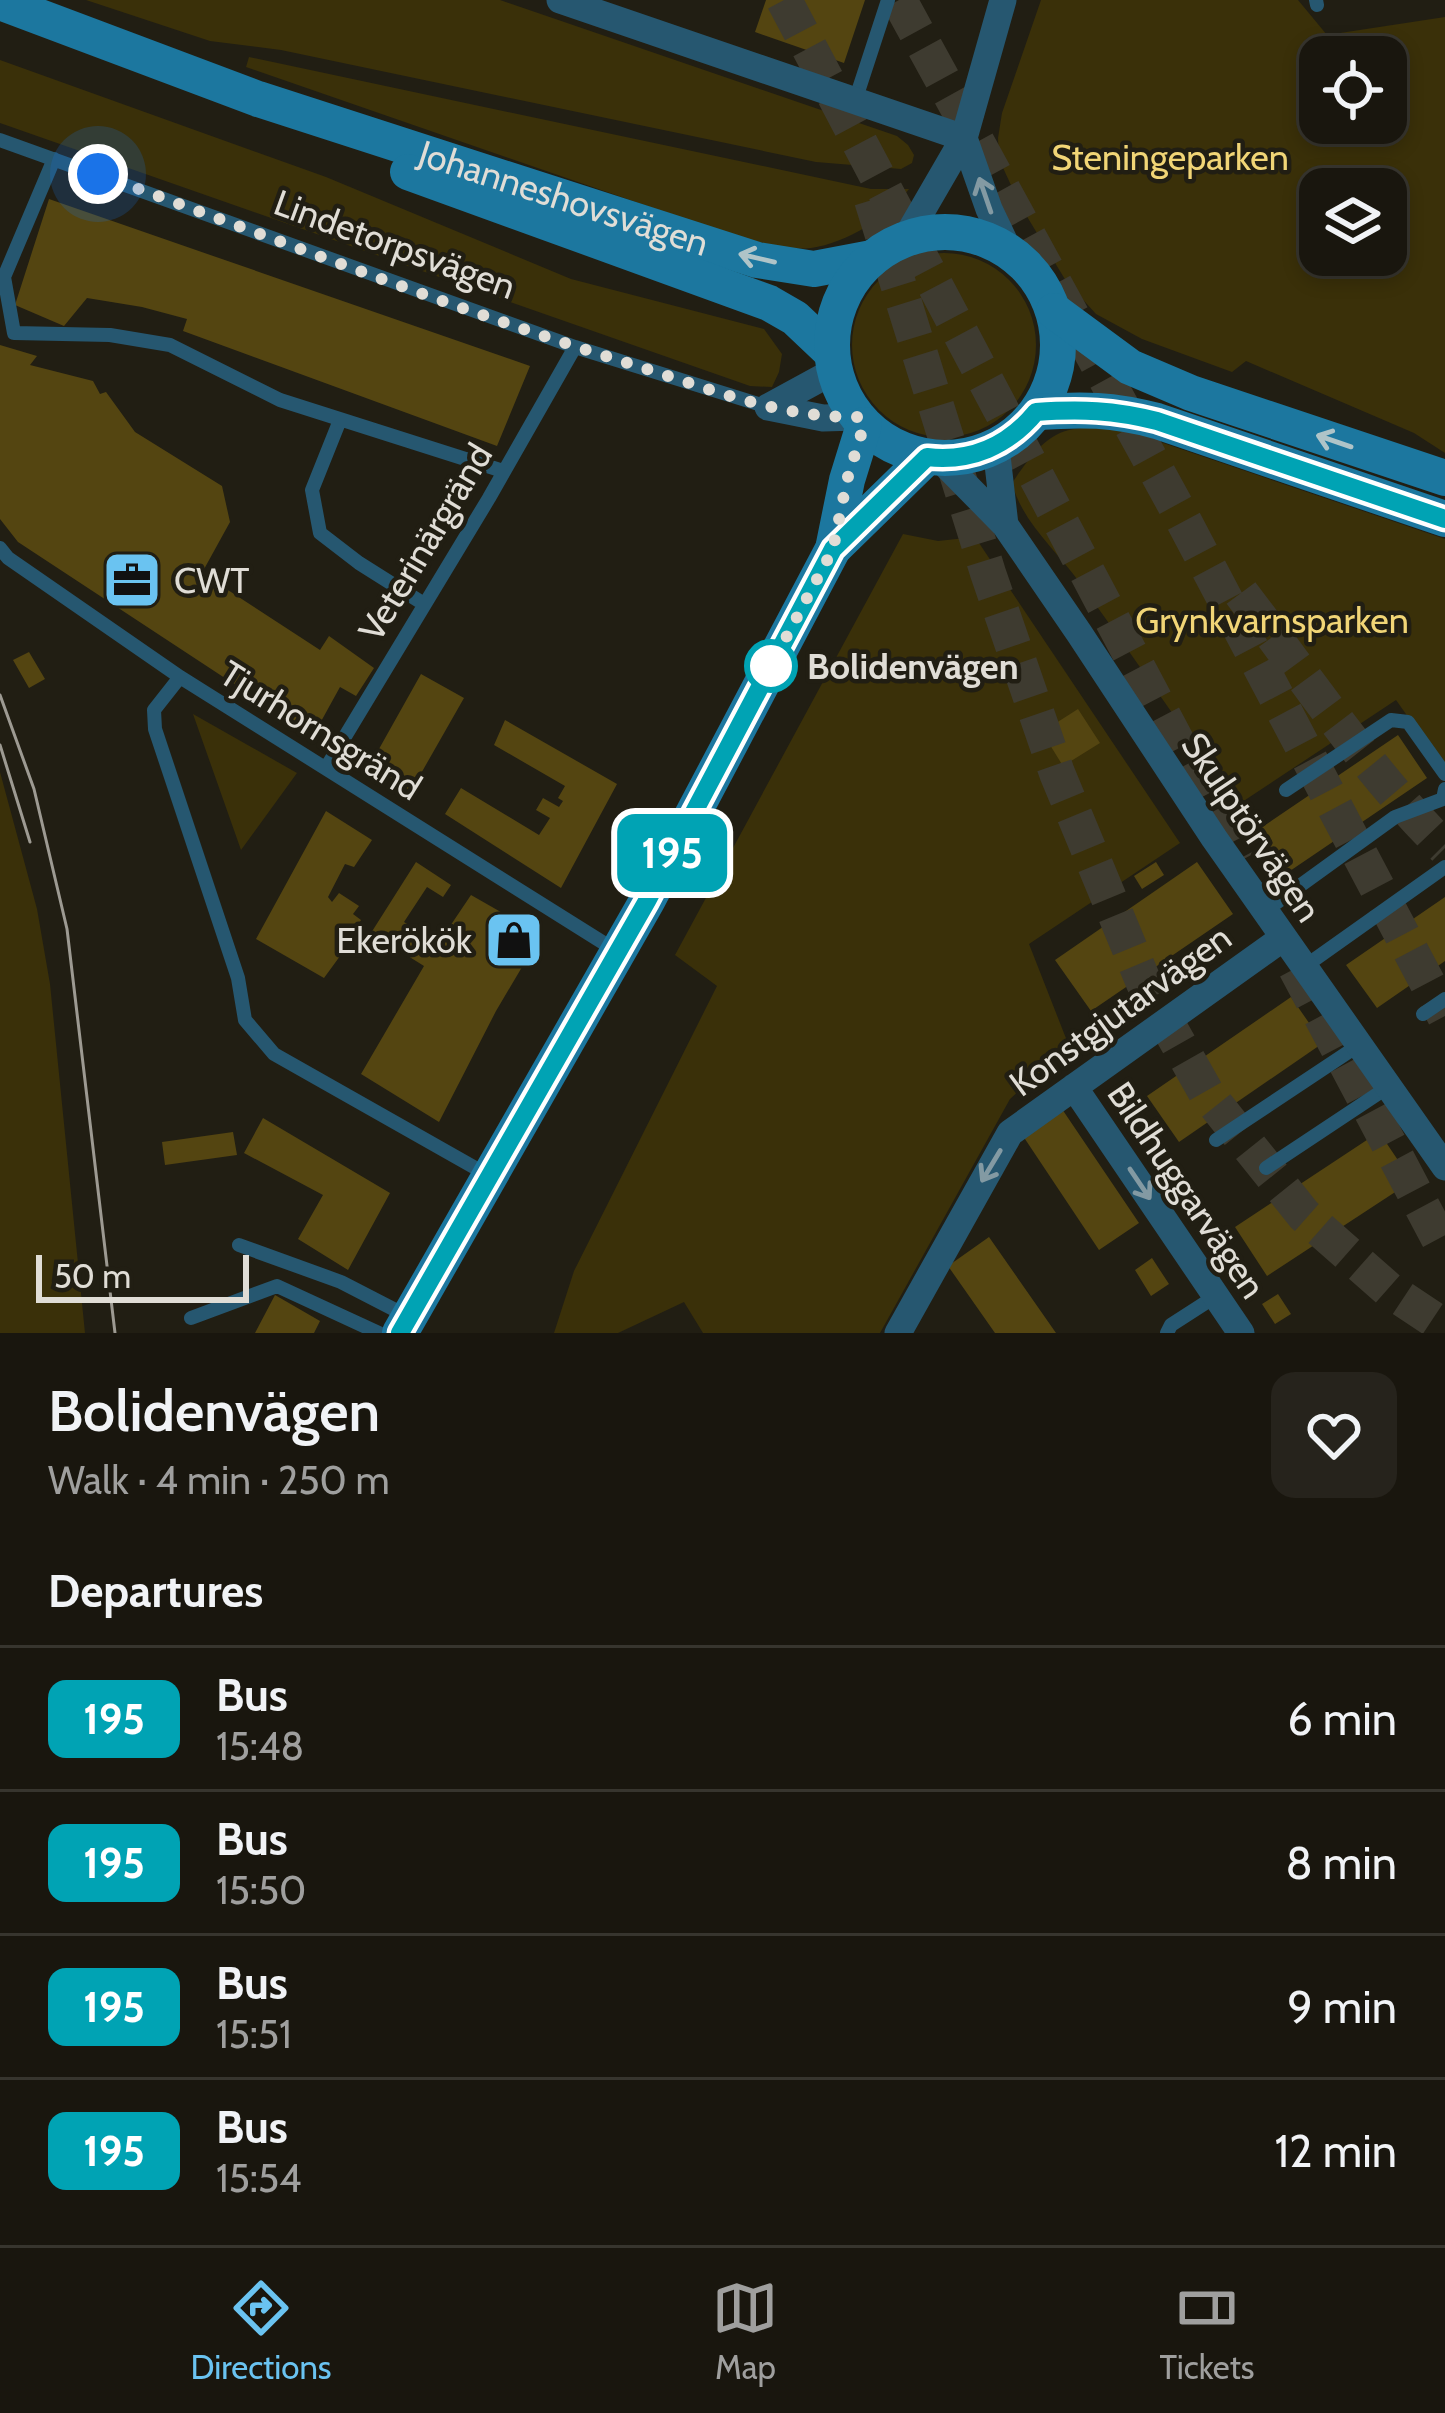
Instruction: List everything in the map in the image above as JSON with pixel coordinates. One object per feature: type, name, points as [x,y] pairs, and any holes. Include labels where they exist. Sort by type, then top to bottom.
[{"type":"main road","name":"Johanneshovsvägen","points":[[0,2],[259,99],[757,260],[814,269],[872,258]]},
{"type":"main road","name":"Johanneshovsvägen","points":[[259,99],[357,153],[769,303],[795,318],[833,362]]},
{"type":"main road","points":[[948,231],[990,240],[1029,267],[1054,311],[1059,337],[1050,389],[1025,426],[996,447],[969,456],[934,458],[893,446],[860,421],[843,395],[833,362],[835,317],[848,285],[872,258],[906,238],[948,231]]},
{"type":"main road","points":[[1054,311],[1130,367],[1192,393],[1445,478]]},
{"type":"main road","points":[[1036,412],[1088,409],[1157,421],[1445,519]]},
{"type":"main road","points":[[396,1328],[618,952],[833,549],[860,421]]},
{"type":"main road","points":[[833,549],[934,458]]},
{"type":"street","points":[[560,0],[964,138]]},
{"type":"street","points":[[906,238],[964,138],[1004,0]]},
{"type":"street","points":[[964,138],[1009,251]]},
{"type":"street","points":[[768,407],[833,362]]},
{"type":"street","name":"Lindetorpsvägen","points":[[768,407],[860,421]]},
{"type":"street","name":"Skulptörvägen","points":[[996,447],[1005,525]]},
{"type":"street","name":"Skulptörvägen","points":[[934,458],[1005,525],[1264,911],[1445,1167]]},
{"type":"street","name":"Konstgjutarvägen","points":[[898,1333],[1010,1133],[1283,938]]},
{"type":"street","name":"Bildhuggarvägen","points":[[1074,1087],[1241,1333]]},
{"type":"lane","points":[[855,100],[888,0]]},
{"type":"lane","name":"Lindetorpsvägen","points":[[0,140],[575,347],[768,407]]},
{"type":"lane","points":[[54,159],[4,278],[14,333],[110,335],[170,345],[280,400],[503,471]]},
{"type":"lane","name":"Veterinärgränd","points":[[326,768],[575,347]]},
{"type":"lane","points":[[340,420],[311,490],[320,533],[424,604]]},
{"type":"lane","name":"Tjurhornsgränd","points":[[0,548],[180,677],[618,952]]},
{"type":"lane","points":[[180,677],[154,710],[154,729],[238,979],[245,1020],[274,1054],[488,1175]]},
{"type":"lane","points":[[1286,790],[1391,720],[1408,722],[1445,774]]},
{"type":"lane","points":[[1264,911],[1395,817],[1443,799],[1445,789]]},
{"type":"lane","points":[[1304,967],[1445,867]]},
{"type":"lane","points":[[1423,1014],[1445,999]]},
{"type":"lane","points":[[1216,1140],[1359,1045]]},
{"type":"lane","points":[[1266,1168],[1388,1087]]},
{"type":"lane","points":[[238,1245],[341,1282],[396,1328]]},
{"type":"lane","points":[[191,1318],[277,1286],[396,1328]]},
{"type":"lane","points":[[1167,1333],[1171,1325],[1216,1296]]},
{"type":"green space","points":[[86,0],[500,0],[897,136],[914,155],[912,163],[901,169],[816,162],[281,50],[210,41]]},
{"type":"green space","name":"Steningeparken","points":[[1041,0],[1298,0],[1327,35],[1445,17],[1445,453],[1414,433],[1246,361],[1232,372],[1142,339],[1096,314],[1066,281],[1020,205],[999,159],[1002,113]]},
{"type":"green space","points":[[249,57],[871,189],[909,189],[878,219],[839,241],[811,248],[772,245],[734,236],[246,67]]},
{"type":"green space","points":[[0,60],[326,177],[571,279],[764,329],[782,354],[779,372],[772,387],[750,386],[0,123]]},
{"type":"green space","points":[[944,253],[979,260],[1009,280],[1029,310],[1036,345],[1029,380],[1009,410],[979,430],[944,437],[909,430],[879,410],[859,380],[852,345],[859,310],[879,280],[909,260]]},
{"type":"green space","name":"Grynkvarnsparken","points":[[1119,428],[1445,539],[1445,769],[1396,700],[1236,806],[1080,583],[1032,523],[1012,483],[1036,451],[1060,433]]},
{"type":"green space","points":[[903,534],[938,541],[975,537],[1180,843],[1029,944],[1069,1046],[1010,1099],[880,1333],[703,1333],[684,1302],[618,1333],[554,1333],[574,1271],[717,986],[675,955]]},
{"type":"green space","points":[[193,714],[297,773],[241,850]]},
{"type":"green space","points":[[0,772],[37,909],[50,984],[85,1333],[0,1333]]},
{"type":"building","points":[[766,0],[865,0],[844,63],[755,32]]},
{"type":"building","points":[[49,199],[530,366],[497,446],[183,331],[187,319],[87,298],[64,326],[15,305]]},
{"type":"building","points":[[0,345],[37,356],[30,365],[93,381],[135,432],[222,486],[230,522],[203,571],[211,579],[320,650],[329,636],[374,668],[356,696],[340,687],[313,736],[18,542],[0,519]]},
{"type":"building","points":[[29,652],[45,679],[29,688],[13,660]]},
{"type":"building","points":[[421,674],[464,698],[411,791],[370,765]]},
{"type":"building","points":[[1078,709],[1100,743],[1063,766],[1042,732]]},
{"type":"building","points":[[505,720],[617,784],[561,888],[445,814],[461,788],[539,835],[550,818],[536,810],[543,798],[559,807],[563,801],[558,798],[565,786],[494,745]]},
{"type":"building","points":[[1398,735],[1427,778],[1284,875],[1255,832]]},
{"type":"building","points":[[326,811],[372,840],[354,867],[345,864],[328,897],[332,902],[339,893],[359,906],[353,914],[361,920],[324,978],[256,939]]},
{"type":"building","points":[[416,862],[451,885],[443,897],[427,887],[404,922],[438,944],[471,895],[541,935],[439,1122],[361,1074],[424,966],[371,933]]},
{"type":"building","points":[[1156,862],[1164,875],[1142,889],[1134,876]]},
{"type":"building","points":[[1197,862],[1233,914],[1091,1011],[1055,960]]},
{"type":"building","points":[[1445,897],[1445,961],[1377,1008],[1346,965]]},
{"type":"building","points":[[1291,997],[1323,1043],[1179,1142],[1147,1096]]},
{"type":"building","points":[[1062,1109],[1139,1223],[1099,1250],[1023,1136]]},
{"type":"building","points":[[263,1118],[390,1193],[348,1270],[298,1239],[323,1195],[244,1153]]},
{"type":"building","points":[[233,1132],[237,1155],[165,1165],[162,1142]]},
{"type":"building","points":[[1379,1132],[1412,1181],[1267,1276],[1235,1227]]},
{"type":"building","points":[[989,1237],[1056,1333],[995,1333],[948,1266]]},
{"type":"building","points":[[1152,1258],[1169,1284],[1151,1296],[1135,1270]]},
{"type":"building","points":[[1278,1294],[1291,1314],[1275,1324],[1262,1304]]},
{"type":"building","points":[[275,1295],[320,1321],[314,1333],[255,1333]]},
{"type":"tunnel","points":[[784,0],[1240,861]]},
{"type":"tunnel","points":[[899,0],[1179,512],[1445,1016]]},
{"type":"tunnel","points":[[872,200],[988,573],[1057,773],[1144,983],[1207,1094],[1304,1215],[1389,1290],[1445,1327]]},
{"type":"tunnel","points":[[1241,593],[1364,757],[1445,848]]},
{"type":"tunnel","points":[[1296,968],[1445,1250]]},
{"type":"tram line","points":[[0,695],[34,789],[67,929],[115,1333]]},
{"type":"tram line","points":[[0,745],[30,842]]},
{"type":"bus line","name":"195","points":[[400,1333],[647,901],[833,549],[927,457],[969,456],[996,447],[1036,412],[1122,412],[1445,519]]},
{"type":"place","name":"CWT","points":[[132,580]]},
{"type":"place","name":"Bolidenvägen","points":[[771,666]]},
{"type":"place","name":"Ekerökök","points":[[514,940]]},
{"type":"route","points":[[98,174],[575,347],[768,407],[823,418],[857,417],[864,425],[833,549],[771,666]]}]
